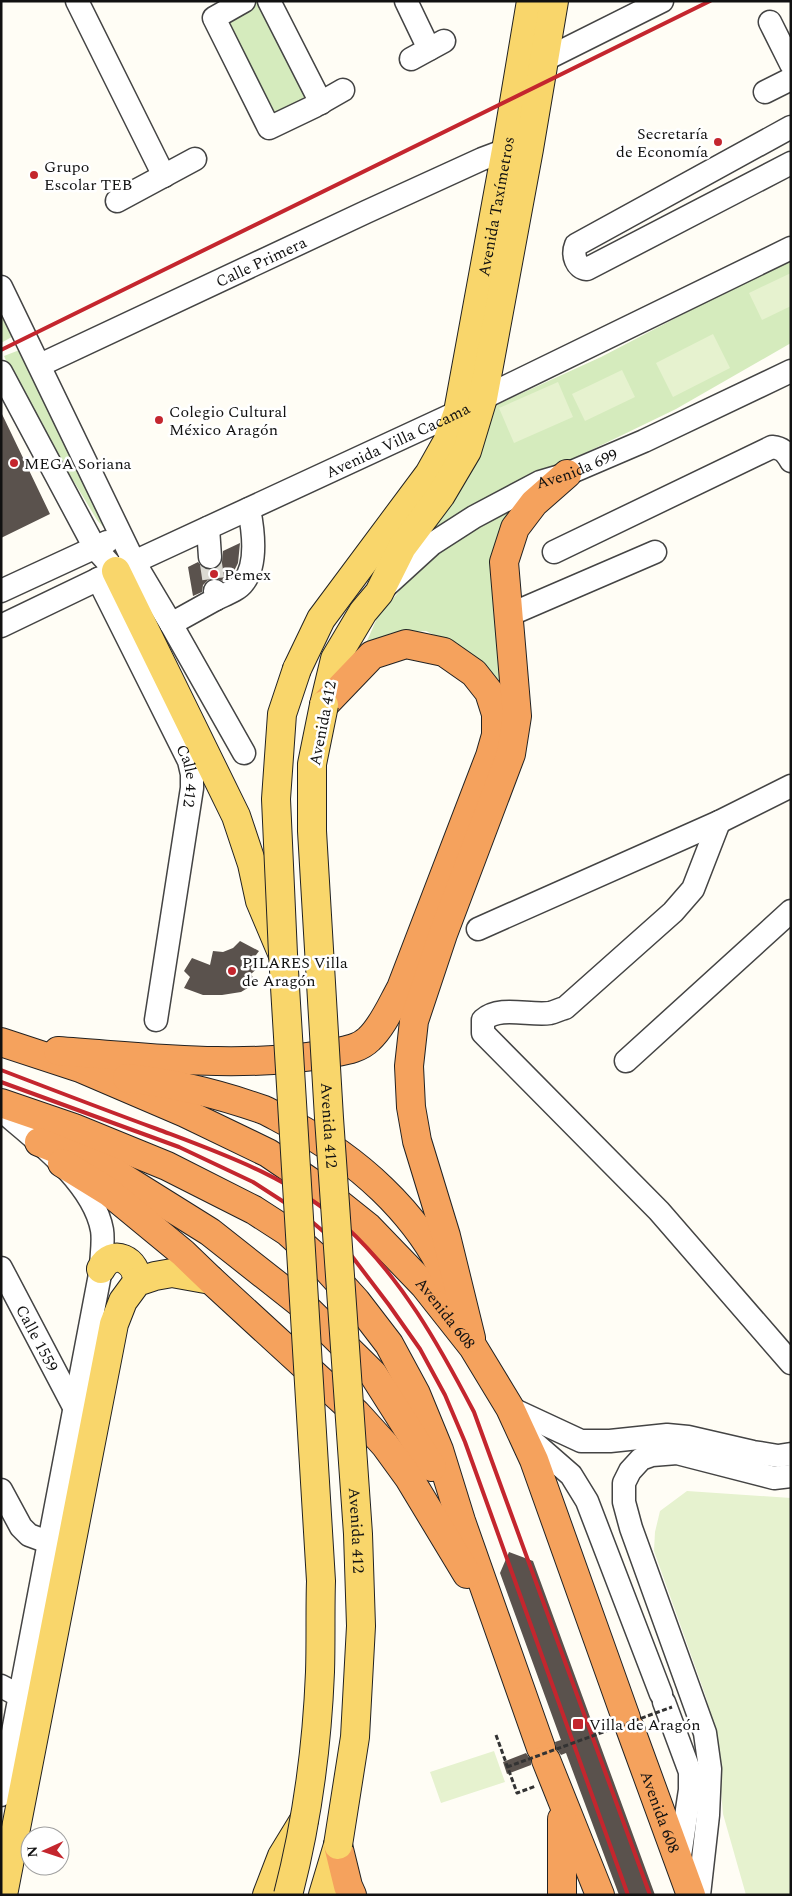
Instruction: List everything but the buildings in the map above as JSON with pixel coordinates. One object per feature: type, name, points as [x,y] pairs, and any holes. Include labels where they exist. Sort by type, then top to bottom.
[{"type":"highway","points":[[473,1347],[446,1236],[417,1141],[411,1107],[409,1066],[414,1020],[443,934],[511,754],[517,716],[504,562],[515,528],[534,502],[567,474]]},
{"type":"highway","points":[[12,1045],[199,1060],[244,1061],[297,1059],[350,1050],[369,1040],[382,1022],[401,988],[490,756],[496,735],[496,714],[489,692],[474,673],[444,652],[406,644],[372,655],[324,705]]},
{"type":"highway","points":[[12,1045],[89,1072],[154,1081],[206,1091],[265,1111],[315,1137],[359,1168],[413,1223],[440,1264],[458,1304],[473,1347]]},
{"type":"highway","name":"Avenida 608","points":[[89,1072],[184,1113],[268,1153],[318,1187],[368,1227],[424,1285],[473,1347],[510,1408],[534,1460],[691,1895]]},
{"type":"highway","points":[[1,1103],[74,1128],[167,1166],[254,1210],[288,1232],[319,1260],[356,1301],[389,1344],[416,1394],[439,1450],[460,1521],[561,1802],[600,1895]]},
{"type":"highway","points":[[39,1142],[114,1172],[210,1232],[305,1307],[373,1374],[428,1461],[460,1521]]},
{"type":"highway","points":[[62,1163],[109,1192],[183,1253],[356,1413],[385,1445],[409,1478],[496,1620]]},
{"type":"highway","points":[[561,1802],[562,1895]]},
{"type":"highway","points":[[338,1845],[352,1895]]},
{"type":"main road","name":"Avenida Taxímetros","points":[[458,412],[506,153],[531,1]]},
{"type":"main road","name":"Avenida Taxímetros","points":[[483,398],[506,153],[544,60],[554,1]]},
{"type":"main road","name":"Avenida 412","points":[[323,1895],[338,1845],[355,1737],[361,1626],[358,1534],[329,1118],[312,832],[312,764],[335,659],[363,612],[379,593],[402,548],[441,495],[467,452],[483,398]]},
{"type":"main road","points":[[288,1895],[306,1816],[316,1738],[320,1672],[321,1581],[283,954],[276,799],[282,714],[297,669],[321,619],[429,474],[447,442],[458,412]]},
{"type":"main road","points":[[116,570],[236,816],[252,864],[260,901],[283,954]]},
{"type":"main road","points":[[101,1269],[104,1262],[109,1259],[126,1260],[135,1269],[137,1282]]},
{"type":"main road","points":[[3,1895],[114,1324],[123,1301],[137,1282],[172,1273],[211,1280]]},
{"type":"main road","points":[[267,1895],[282,1856],[306,1816]]},
{"type":"street","points":[[77,1],[164,176]]},
{"type":"street","points":[[244,1],[214,18],[269,128],[321,103],[343,90]]},
{"type":"street","points":[[269,1],[321,103]]},
{"type":"street","points":[[406,1],[428,50]]},
{"type":"street","points":[[544,60],[662,1]]},
{"type":"street","points":[[770,22],[791,64]]},
{"type":"street","points":[[765,92],[791,79]]},
{"type":"street","points":[[791,127],[576,245],[574,251],[576,260],[579,266],[587,270],[791,163]]},
{"type":"street","name":"Calle Primera","points":[[40,365],[366,212],[506,153]]},
{"type":"street","points":[[117,200],[195,159]]},
{"type":"street","name":"Avenida Villa Cacama","points":[[1,626],[116,570],[458,412],[483,398],[791,248]]},
{"type":"street","points":[[1,287],[122,536],[116,570]]},
{"type":"street","points":[[688,420],[721,392],[791,355]]},
{"type":"street","name":"Avenida 699","points":[[379,593],[432,544],[474,517],[540,482],[567,474],[644,442],[791,371]]},
{"type":"street","points":[[1,372],[95,548],[171,624],[244,753]]},
{"type":"street","points":[[554,552],[772,447],[786,452],[791,461]]},
{"type":"street","points":[[171,624],[215,595],[243,584],[249,572],[254,544],[249,509]]},
{"type":"street","points":[[208,528],[210,557]]},
{"type":"street","points":[[1,591],[122,536]]},
{"type":"street","points":[[509,615],[655,552]]},
{"type":"street","name":"Calle 412","points":[[116,570],[189,760],[192,774],[192,788],[156,1020]]},
{"type":"street","points":[[478,929],[719,822],[791,786]]},
{"type":"street","points":[[719,822],[693,889],[673,912],[565,1008],[550,1013],[505,1012],[489,1015],[483,1020],[482,1027],[483,1033],[659,1211],[791,1363]]},
{"type":"street","points":[[626,1062],[791,911]]},
{"type":"street","points":[[1,1110],[62,1163],[88,1198],[102,1233],[101,1269],[48,1542],[11,1691],[1,1795]]},
{"type":"street","name":"Calle 1559","points":[[1,1268],[74,1407]]},
{"type":"street","points":[[510,1408],[581,1441],[610,1441],[667,1435],[688,1436],[753,1452],[778,1456],[791,1454]]},
{"type":"street","points":[[522,1433],[572,1475],[587,1501],[666,1701],[690,1772],[690,1790],[679,1862]]},
{"type":"street","points":[[698,1895],[708,1815],[709,1778],[705,1733],[631,1528],[624,1502],[624,1483],[630,1471],[641,1459],[652,1455],[677,1453],[774,1478],[791,1476]]},
{"type":"street","points":[[1,1490],[21,1527],[29,1535],[48,1542]]},
{"type":"path","points":[[507,1767],[666,1701]]},
{"type":"path","points":[[496,1735],[517,1794]]},
{"type":"green space","points":[[253,1],[267,1],[318,103],[272,126],[219,19]]},
{"type":"green space","points":[[791,258],[791,343],[676,409],[519,485],[415,551],[468,479],[494,406],[601,357]]},
{"type":"green space","points":[[791,273],[791,306],[762,320],[749,293]]},
{"type":"green space","points":[[1,301],[17,334],[1,343]]},
{"type":"green space","points":[[713,334],[730,368],[673,397],[656,363]]},
{"type":"green space","points":[[22,349],[108,532],[97,520],[58,460],[23,397],[4,356]]},
{"type":"green space","points":[[622,370],[635,397],[585,421],[572,394]]},
{"type":"green space","points":[[558,382],[573,417],[514,443],[499,408]]},
{"type":"green space","points":[[524,499],[512,515],[507,695],[482,663],[466,650],[426,631],[391,633],[364,648],[377,618],[438,550]]},
{"type":"green space","points":[[687,1491],[791,1498],[791,1895],[746,1895],[723,1814],[717,1743],[706,1697],[654,1551],[655,1532],[660,1511]]},
{"type":"green space","points":[[494,1751],[505,1782],[441,1803],[430,1772]]},
{"type":"tunnel","points":[[210,557],[215,591]]},
{"type":"railway","points":[[1,350],[710,1]]},
{"type":"railway","points":[[1,1070],[207,1148],[280,1181],[303,1194],[345,1226],[384,1267],[433,1337],[474,1412],[650,1895]]},
{"type":"railway","points":[[1,1082],[179,1147],[253,1182],[304,1215],[351,1255],[420,1349],[445,1395],[465,1442],[628,1895]]},
{"type":"place","name":"Secretaría de Economía","points":[[718,142]]},
{"type":"place","name":"Grupo Escolar TEB","points":[[34,175]]},
{"type":"place","name":"Colegio Cultural México Aragón","points":[[159,420]]},
{"type":"place","name":"MEGA Soriana","points":[[14,463]]},
{"type":"place","name":"Pemex","points":[[214,574]]},
{"type":"place","name":"PILARES Villa de Aragón","points":[[232,971]]},
{"type":"place","name":"Villa de Aragón","points":[[578,1724]]}]
